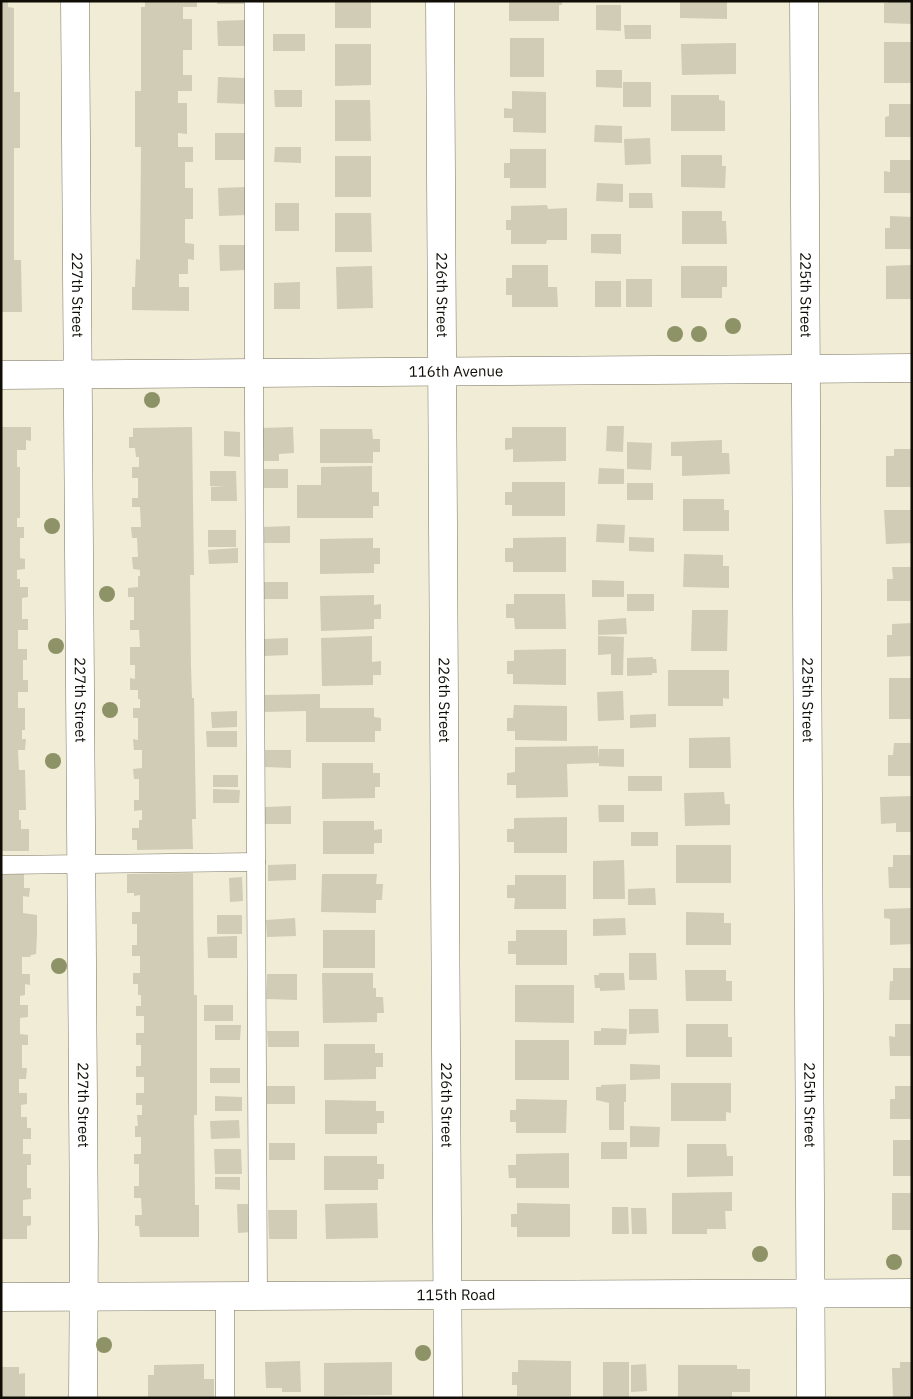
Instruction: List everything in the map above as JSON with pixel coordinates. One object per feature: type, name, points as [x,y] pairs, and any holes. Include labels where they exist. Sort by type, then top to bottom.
[{"type":"street","name":"227th Street","points":[[75,1],[84,1398]]},
{"type":"street","name":"226th Street","points":[[440,1],[448,1398]]},
{"type":"street","name":"225th Street","points":[[804,1],[811,1398]]},
{"type":"street","name":"116th Avenue","points":[[1,375],[912,368]]},
{"type":"street","name":"115th Road","points":[[1,1297],[912,1292]]},
{"type":"lane","points":[[254,1],[258,1296]]},
{"type":"lane","points":[[1,865],[256,862]]},
{"type":"lane","points":[[225,1296],[225,1398]]},
{"type":"building","points":[[1,1],[8,1],[8,7],[14,8],[14,92],[20,92],[20,148],[14,148],[14,260],[21,260],[22,312],[1,312]]},
{"type":"building","points":[[145,1],[197,1],[197,7],[183,7],[183,19],[192,19],[192,50],[183,50],[183,75],[192,75],[192,91],[178,91],[178,103],[187,103],[187,134],[178,133],[178,147],[193,147],[193,162],[185,162],[185,188],[193,188],[193,219],[185,219],[185,243],[194,244],[194,260],[188,259],[188,274],[179,274],[179,287],[189,287],[189,311],[132,310],[132,287],[135,287],[136,259],[140,260],[141,147],[135,147],[135,91],[141,91],[141,7],[145,7]]},
{"type":"building","points":[[217,1],[244,1],[244,4],[217,4]]},
{"type":"building","points":[[335,1],[371,1],[371,28],[335,28]]},
{"type":"building","points":[[509,1],[562,1],[562,5],[559,5],[559,21],[509,21]]},
{"type":"building","points":[[680,1],[727,1],[727,19],[680,18]]},
{"type":"building","points":[[888,1],[912,1],[912,24],[884,23],[884,3],[888,3]]},
{"type":"building","points":[[596,5],[621,5],[621,31],[596,30]]},
{"type":"building","points":[[245,20],[246,46],[218,46],[217,21]]},
{"type":"building","points":[[624,25],[651,25],[651,39],[625,39]]},
{"type":"building","points":[[273,34],[305,34],[305,51],[273,51]]},
{"type":"building","points":[[510,38],[544,38],[544,77],[510,77]]},
{"type":"building","points":[[884,42],[912,42],[912,83],[884,83]]},
{"type":"building","points":[[736,43],[736,74],[682,75],[681,44]]},
{"type":"building","points":[[335,44],[371,44],[371,85],[335,86]]},
{"type":"building","points":[[596,70],[622,70],[622,88],[596,87]]},
{"type":"building","points":[[218,77],[246,78],[246,104],[217,103]]},
{"type":"building","points":[[623,82],[651,82],[651,107],[623,107]]},
{"type":"building","points":[[274,90],[302,90],[302,107],[275,107]]},
{"type":"building","points":[[512,91],[546,92],[546,133],[513,132],[513,118],[504,118],[504,108],[512,109]]},
{"type":"building","points":[[671,95],[719,95],[719,100],[725,101],[725,131],[671,131]]},
{"type":"building","points":[[335,100],[370,100],[371,141],[335,141]]},
{"type":"building","points":[[889,104],[912,104],[912,137],[885,137],[885,117],[889,116]]},
{"type":"building","points":[[595,125],[622,126],[622,143],[594,142]]},
{"type":"building","points":[[215,133],[246,133],[246,160],[215,160]]},
{"type":"building","points":[[650,138],[651,164],[625,165],[624,139]]},
{"type":"building","points":[[275,147],[301,147],[301,163],[274,162]]},
{"type":"building","points":[[510,149],[546,149],[546,188],[510,188],[510,178],[504,178],[504,163],[510,163]]},
{"type":"building","points":[[681,155],[722,155],[722,166],[726,166],[725,188],[681,187]]},
{"type":"building","points":[[335,156],[371,156],[371,197],[335,197]]},
{"type":"building","points":[[890,160],[912,160],[912,193],[884,193],[884,171],[890,172]]},
{"type":"building","points":[[597,183],[623,184],[623,202],[596,201]]},
{"type":"building","points":[[246,187],[247,215],[219,216],[218,188]]},
{"type":"building","points":[[629,193],[652,193],[653,208],[629,208]]},
{"type":"building","points":[[275,203],[299,203],[299,231],[275,231]]},
{"type":"building","points":[[547,205],[548,209],[567,208],[567,240],[547,240],[546,244],[511,244],[511,230],[506,230],[506,220],[511,220],[511,206]]},
{"type":"building","points":[[682,211],[722,211],[722,221],[726,221],[727,244],[682,244]]},
{"type":"building","points":[[335,213],[371,213],[372,252],[335,252]]},
{"type":"building","points":[[890,216],[912,217],[912,249],[885,249],[885,228],[890,228]]},
{"type":"building","points":[[591,234],[621,234],[621,254],[591,253]]},
{"type":"building","points":[[219,245],[245,245],[246,270],[220,271]]},
{"type":"building","points":[[512,265],[548,265],[548,287],[557,287],[558,307],[512,307],[512,295],[506,295],[506,278],[512,278]]},
{"type":"building","points":[[912,265],[912,299],[886,299],[886,266]]},
{"type":"building","points":[[372,266],[373,308],[337,309],[336,267]]},
{"type":"building","points":[[681,266],[727,266],[727,287],[722,287],[722,298],[681,298]]},
{"type":"building","points":[[626,279],[652,279],[652,307],[626,307]]},
{"type":"building","points":[[595,281],[621,281],[621,307],[595,307]]},
{"type":"building","points":[[300,282],[300,309],[274,309],[274,283]]},
{"type":"building","points":[[607,426],[624,426],[623,452],[606,451]]},
{"type":"building","points":[[1,427],[31,427],[31,441],[26,440],[26,450],[17,450],[17,467],[20,467],[20,518],[17,518],[17,527],[24,527],[24,538],[20,538],[20,558],[25,559],[25,569],[17,570],[17,579],[20,579],[20,587],[28,587],[28,597],[22,598],[22,619],[28,619],[28,630],[18,630],[18,649],[27,649],[27,660],[23,660],[23,680],[28,680],[28,692],[18,692],[18,708],[25,708],[25,730],[22,730],[22,739],[26,739],[25,750],[18,750],[19,770],[25,770],[26,810],[19,810],[19,820],[21,820],[21,829],[29,829],[29,851],[1,851]]},
{"type":"building","points":[[192,427],[194,575],[190,575],[196,819],[192,819],[193,849],[137,850],[137,840],[132,840],[132,828],[139,828],[139,820],[142,820],[142,810],[134,811],[134,800],[139,800],[139,779],[134,779],[133,769],[142,768],[142,750],[134,750],[133,739],[138,740],[138,718],[133,718],[133,708],[140,708],[140,699],[138,699],[138,690],[130,690],[130,678],[135,679],[135,665],[130,665],[130,647],[140,647],[139,630],[130,630],[130,620],[134,620],[134,597],[128,597],[128,588],[138,587],[138,576],[140,576],[140,570],[133,569],[132,557],[138,557],[137,538],[132,538],[131,527],[141,527],[140,507],[132,507],[132,498],[138,498],[138,478],[132,478],[132,467],[139,467],[139,457],[136,457],[135,448],[129,448],[129,437],[133,437],[133,428]]},
{"type":"building","points":[[293,427],[294,453],[279,454],[279,461],[264,461],[262,428]]},
{"type":"building","points":[[512,427],[566,427],[566,461],[513,462],[513,449],[505,450],[505,438],[512,438]]},
{"type":"building","points":[[320,429],[372,429],[373,439],[380,439],[380,452],[373,452],[373,463],[320,463]]},
{"type":"building","points":[[224,431],[240,432],[240,457],[224,456]]},
{"type":"building","points":[[722,440],[722,453],[729,453],[730,474],[682,476],[682,456],[671,456],[671,442]]},
{"type":"building","points":[[627,442],[652,443],[651,470],[627,469]]},
{"type":"building","points":[[894,449],[912,449],[912,487],[886,487],[886,456],[894,456]]},
{"type":"building","points":[[372,466],[372,492],[379,492],[379,506],[373,506],[373,518],[297,518],[297,485],[321,485],[321,467]]},
{"type":"building","points":[[599,468],[624,469],[624,484],[598,484]]},
{"type":"building","points":[[264,469],[288,469],[288,488],[264,488]]},
{"type":"building","points":[[210,471],[236,471],[237,501],[211,501],[211,487],[225,487],[210,486]]},
{"type":"building","points":[[512,482],[565,482],[565,516],[512,516],[512,505],[505,505],[505,492],[512,492]]},
{"type":"building","points":[[627,483],[653,483],[653,500],[627,500]]},
{"type":"building","points":[[683,499],[724,499],[724,510],[729,510],[729,531],[683,531]]},
{"type":"building","points":[[884,510],[912,510],[912,543],[886,544]]},
{"type":"building","points":[[597,524],[625,525],[624,543],[596,542]]},
{"type":"building","points":[[290,526],[290,543],[262,543],[263,527]]},
{"type":"building","points":[[208,530],[236,530],[236,547],[208,547]]},
{"type":"building","points":[[566,537],[566,572],[513,572],[513,562],[505,562],[505,548],[513,548],[513,538]]},
{"type":"building","points":[[629,537],[654,538],[654,552],[629,551]]},
{"type":"building","points":[[373,538],[373,548],[380,548],[380,564],[374,564],[374,573],[320,574],[320,539]]},
{"type":"building","points":[[238,548],[238,563],[209,564],[208,550]]},
{"type":"building","points":[[684,554],[723,555],[723,566],[729,566],[729,588],[683,587]]},
{"type":"building","points":[[892,567],[912,567],[912,601],[887,601],[887,579],[893,579]]},
{"type":"building","points":[[592,580],[624,581],[624,597],[592,597]]},
{"type":"building","points":[[262,582],[288,582],[288,599],[262,599]]},
{"type":"building","points":[[514,594],[565,594],[566,629],[515,629],[514,618],[506,618],[506,604],[514,604]]},
{"type":"building","points":[[627,594],[654,594],[654,611],[627,611]]},
{"type":"building","points":[[374,595],[374,605],[381,604],[381,619],[374,619],[374,629],[321,631],[320,596]]},
{"type":"building","points":[[692,610],[728,610],[727,651],[691,651]]},
{"type":"building","points":[[626,618],[627,634],[598,635],[598,620]]},
{"type":"building","points":[[912,623],[912,656],[887,657],[887,635],[892,635],[892,624]]},
{"type":"building","points":[[372,636],[372,662],[381,661],[381,675],[373,675],[373,685],[322,686],[321,638]]},
{"type":"building","points":[[598,636],[624,637],[623,675],[611,675],[611,654],[598,655]]},
{"type":"building","points":[[288,638],[288,655],[264,656],[264,639]]},
{"type":"building","points":[[566,649],[566,685],[513,684],[513,674],[507,674],[507,661],[514,661],[514,650]]},
{"type":"building","points":[[653,657],[653,659],[656,659],[657,673],[627,676],[627,658]]},
{"type":"building","points":[[668,670],[729,670],[729,699],[723,698],[723,706],[668,706]]},
{"type":"building","points":[[889,678],[912,678],[912,719],[889,719]]},
{"type":"building","points":[[623,691],[624,720],[598,721],[597,692]]},
{"type":"building","points":[[320,694],[320,708],[374,708],[374,717],[381,718],[381,731],[375,731],[375,742],[306,742],[306,711],[264,712],[264,695]]},
{"type":"building","points":[[514,705],[567,706],[567,741],[515,740],[515,731],[507,731],[507,718],[513,718]]},
{"type":"building","points":[[237,711],[237,727],[212,728],[211,712]]},
{"type":"building","points":[[656,714],[656,727],[630,728],[630,715]]},
{"type":"building","points":[[206,731],[237,731],[237,747],[207,747]]},
{"type":"building","points":[[730,737],[731,768],[689,768],[689,738]]},
{"type":"building","points":[[894,743],[912,743],[912,776],[888,776],[888,755],[893,755]]},
{"type":"building","points":[[598,746],[598,760],[599,749],[624,749],[624,767],[599,766],[599,763],[567,764],[568,797],[516,798],[516,785],[507,785],[507,773],[515,772],[515,747]]},
{"type":"building","points":[[265,750],[291,750],[291,768],[265,767]]},
{"type":"building","points":[[322,763],[373,763],[373,773],[380,773],[380,787],[375,787],[375,798],[322,799]]},
{"type":"building","points":[[213,775],[238,775],[238,787],[213,787]]},
{"type":"building","points":[[628,776],[662,776],[662,791],[628,791]]},
{"type":"building","points":[[213,789],[240,790],[239,803],[213,803]]},
{"type":"building","points":[[724,792],[725,804],[730,804],[730,825],[685,826],[684,793]]},
{"type":"building","points":[[912,796],[912,832],[896,832],[896,823],[881,824],[880,797]]},
{"type":"building","points":[[598,805],[624,805],[624,822],[599,822]]},
{"type":"building","points":[[291,806],[291,824],[265,824],[265,807]]},
{"type":"building","points":[[567,817],[567,853],[514,853],[514,842],[507,842],[507,829],[514,829],[514,818]]},
{"type":"building","points":[[323,821],[374,821],[374,830],[382,829],[382,843],[374,843],[374,854],[323,854]]},
{"type":"building","points":[[631,832],[658,832],[658,846],[631,846]]},
{"type":"building","points":[[676,845],[731,845],[731,883],[676,883]]},
{"type":"building","points":[[893,855],[912,855],[912,888],[889,888],[888,867],[893,867]]},
{"type":"building","points":[[624,860],[625,899],[593,899],[593,861]]},
{"type":"building","points":[[296,864],[296,880],[268,881],[268,865]]},
{"type":"building","points":[[193,873],[194,995],[197,995],[197,1115],[194,1115],[195,1205],[199,1205],[199,1237],[140,1237],[139,1226],[135,1226],[135,1215],[142,1215],[141,1198],[134,1198],[134,1186],[139,1186],[139,1164],[134,1164],[134,1154],[141,1154],[141,1137],[135,1137],[135,1126],[138,1126],[137,1115],[142,1115],[142,1105],[136,1105],[136,1093],[144,1093],[144,1077],[136,1077],[136,1066],[141,1066],[141,1045],[136,1045],[136,1033],[144,1033],[144,1016],[136,1016],[136,1006],[141,1006],[141,995],[138,995],[138,984],[133,984],[133,973],[140,973],[140,956],[132,956],[132,945],[137,945],[137,924],[132,924],[132,912],[140,912],[140,895],[134,896],[134,893],[127,893],[127,874]]},
{"type":"building","points":[[24,874],[24,888],[30,888],[29,897],[23,896],[23,913],[37,915],[36,954],[30,957],[22,957],[22,974],[30,974],[30,985],[25,984],[25,995],[20,996],[20,1005],[28,1005],[28,1017],[20,1018],[20,1034],[28,1035],[28,1045],[22,1045],[22,1068],[27,1068],[26,1079],[19,1079],[19,1093],[27,1093],[27,1104],[21,1105],[21,1117],[27,1117],[27,1128],[31,1128],[31,1139],[23,1139],[23,1154],[31,1154],[31,1165],[27,1165],[27,1188],[31,1188],[31,1199],[23,1200],[23,1216],[31,1216],[31,1225],[27,1226],[27,1239],[1,1239],[1,875]]},
{"type":"building","points":[[322,874],[377,874],[376,884],[383,884],[382,900],[376,900],[376,913],[321,912]]},
{"type":"building","points":[[515,875],[566,875],[566,909],[514,909],[515,898],[507,898],[507,885],[515,885]]},
{"type":"building","points":[[242,877],[243,901],[230,902],[229,878]]},
{"type":"building","points":[[655,888],[656,905],[628,905],[628,889]]},
{"type":"building","points":[[912,908],[912,944],[890,945],[890,919],[884,918],[884,909]]},
{"type":"building","points":[[686,912],[724,913],[724,923],[731,923],[731,945],[686,945]]},
{"type":"building","points":[[217,915],[242,915],[242,934],[217,934]]},
{"type":"building","points":[[295,918],[296,936],[267,937],[266,920]]},
{"type":"building","points":[[625,918],[626,935],[593,936],[593,919]]},
{"type":"building","points":[[323,930],[375,930],[375,968],[323,968]]},
{"type":"building","points":[[516,930],[567,930],[567,965],[516,965],[516,954],[508,954],[508,941],[516,941]]},
{"type":"building","points":[[237,936],[237,958],[208,958],[207,937]]},
{"type":"building","points":[[629,953],[656,953],[657,980],[629,980]]},
{"type":"building","points":[[893,968],[912,968],[912,1000],[889,1000],[890,981],[893,981]]},
{"type":"building","points":[[685,970],[726,970],[726,981],[732,981],[732,1001],[686,1001]]},
{"type":"building","points":[[322,973],[373,973],[373,988],[376,988],[376,997],[383,997],[384,1013],[377,1013],[377,1022],[323,1023]]},
{"type":"building","points":[[599,973],[624,973],[625,990],[600,991],[600,988],[595,988],[594,975],[599,975]]},
{"type":"building","points":[[267,974],[297,974],[297,1000],[266,999]]},
{"type":"building","points":[[515,985],[574,985],[574,1023],[515,1022]]},
{"type":"building","points":[[204,1005],[233,1005],[233,1021],[204,1021]]},
{"type":"building","points":[[629,1009],[658,1009],[659,1033],[629,1034]]},
{"type":"building","points":[[686,1024],[728,1024],[728,1037],[732,1037],[732,1057],[686,1057]]},
{"type":"building","points":[[895,1024],[912,1024],[912,1056],[890,1056],[889,1036],[895,1037]]},
{"type":"building","points":[[215,1025],[241,1025],[240,1040],[215,1040]]},
{"type":"building","points":[[601,1028],[627,1029],[626,1045],[594,1045],[594,1031],[601,1031]]},
{"type":"building","points":[[267,1031],[299,1031],[299,1047],[268,1047]]},
{"type":"building","points":[[515,1040],[569,1040],[569,1080],[515,1080]]},
{"type":"building","points":[[324,1044],[375,1044],[375,1053],[383,1053],[383,1067],[376,1067],[376,1079],[324,1080]]},
{"type":"building","points":[[630,1064],[660,1065],[660,1079],[630,1080]]},
{"type":"building","points":[[210,1068],[240,1068],[240,1083],[210,1083]]},
{"type":"building","points":[[671,1083],[731,1083],[731,1113],[726,1112],[726,1121],[671,1121]]},
{"type":"building","points":[[626,1084],[624,1130],[609,1130],[609,1103],[596,1100],[596,1087]]},
{"type":"building","points":[[267,1086],[295,1086],[295,1104],[267,1104]]},
{"type":"building","points":[[895,1086],[912,1086],[912,1119],[890,1119],[890,1099],[895,1099]]},
{"type":"building","points":[[215,1096],[242,1097],[242,1111],[215,1111]]},
{"type":"building","points":[[516,1099],[567,1100],[566,1133],[516,1133],[516,1122],[510,1122],[510,1110],[516,1110]]},
{"type":"building","points":[[325,1100],[376,1101],[376,1111],[384,1111],[384,1123],[377,1123],[377,1134],[325,1134]]},
{"type":"building","points":[[239,1120],[240,1138],[211,1139],[210,1121]]},
{"type":"building","points":[[630,1126],[660,1127],[659,1147],[630,1147]]},
{"type":"building","points":[[893,1140],[912,1140],[912,1176],[893,1176]]},
{"type":"building","points":[[601,1142],[627,1142],[627,1159],[601,1159]]},
{"type":"building","points":[[269,1143],[295,1143],[295,1160],[269,1160]]},
{"type":"building","points":[[687,1144],[726,1144],[727,1156],[733,1156],[733,1176],[687,1177]]},
{"type":"building","points":[[214,1149],[241,1149],[242,1174],[215,1174]]},
{"type":"building","points":[[569,1153],[569,1188],[516,1188],[516,1178],[509,1178],[508,1165],[516,1165],[516,1154]]},
{"type":"building","points":[[324,1156],[377,1156],[377,1164],[384,1164],[384,1179],[378,1179],[378,1190],[324,1190]]},
{"type":"building","points":[[215,1177],[240,1177],[240,1190],[215,1189]]},
{"type":"building","points":[[732,1192],[732,1211],[725,1211],[726,1229],[707,1229],[707,1234],[672,1234],[672,1193]]},
{"type":"building","points":[[892,1193],[912,1193],[912,1230],[892,1230]]},
{"type":"building","points":[[377,1203],[378,1238],[326,1239],[325,1204]]},
{"type":"building","points":[[517,1203],[570,1204],[570,1237],[517,1237],[517,1227],[511,1227],[511,1214],[517,1214]]},
{"type":"building","points":[[237,1204],[251,1204],[251,1232],[238,1233]]},
{"type":"building","points":[[612,1207],[628,1207],[629,1234],[612,1234]]},
{"type":"building","points":[[631,1208],[646,1208],[647,1234],[632,1234]]},
{"type":"building","points":[[268,1210],[297,1210],[297,1239],[269,1239]]},
{"type":"building","points":[[518,1360],[571,1361],[571,1396],[517,1396],[517,1385],[512,1385],[512,1372],[518,1372]]},
{"type":"building","points":[[300,1361],[301,1392],[282,1392],[282,1388],[266,1388],[265,1362]]},
{"type":"building","points":[[392,1362],[392,1395],[324,1396],[324,1363]]},
{"type":"building","points":[[603,1362],[629,1362],[629,1398],[603,1398]]},
{"type":"building","points":[[900,1362],[912,1362],[912,1398],[893,1398],[892,1368],[900,1368]]},
{"type":"building","points":[[204,1364],[204,1379],[214,1379],[214,1398],[148,1398],[148,1375],[154,1375],[154,1365]]},
{"type":"building","points":[[646,1364],[647,1391],[631,1392],[631,1365]]},
{"type":"building","points":[[678,1365],[737,1365],[737,1369],[750,1369],[750,1392],[732,1392],[732,1398],[678,1398]]},
{"type":"building","points":[[1,1367],[19,1367],[19,1374],[25,1373],[25,1398],[1,1398]]}]
